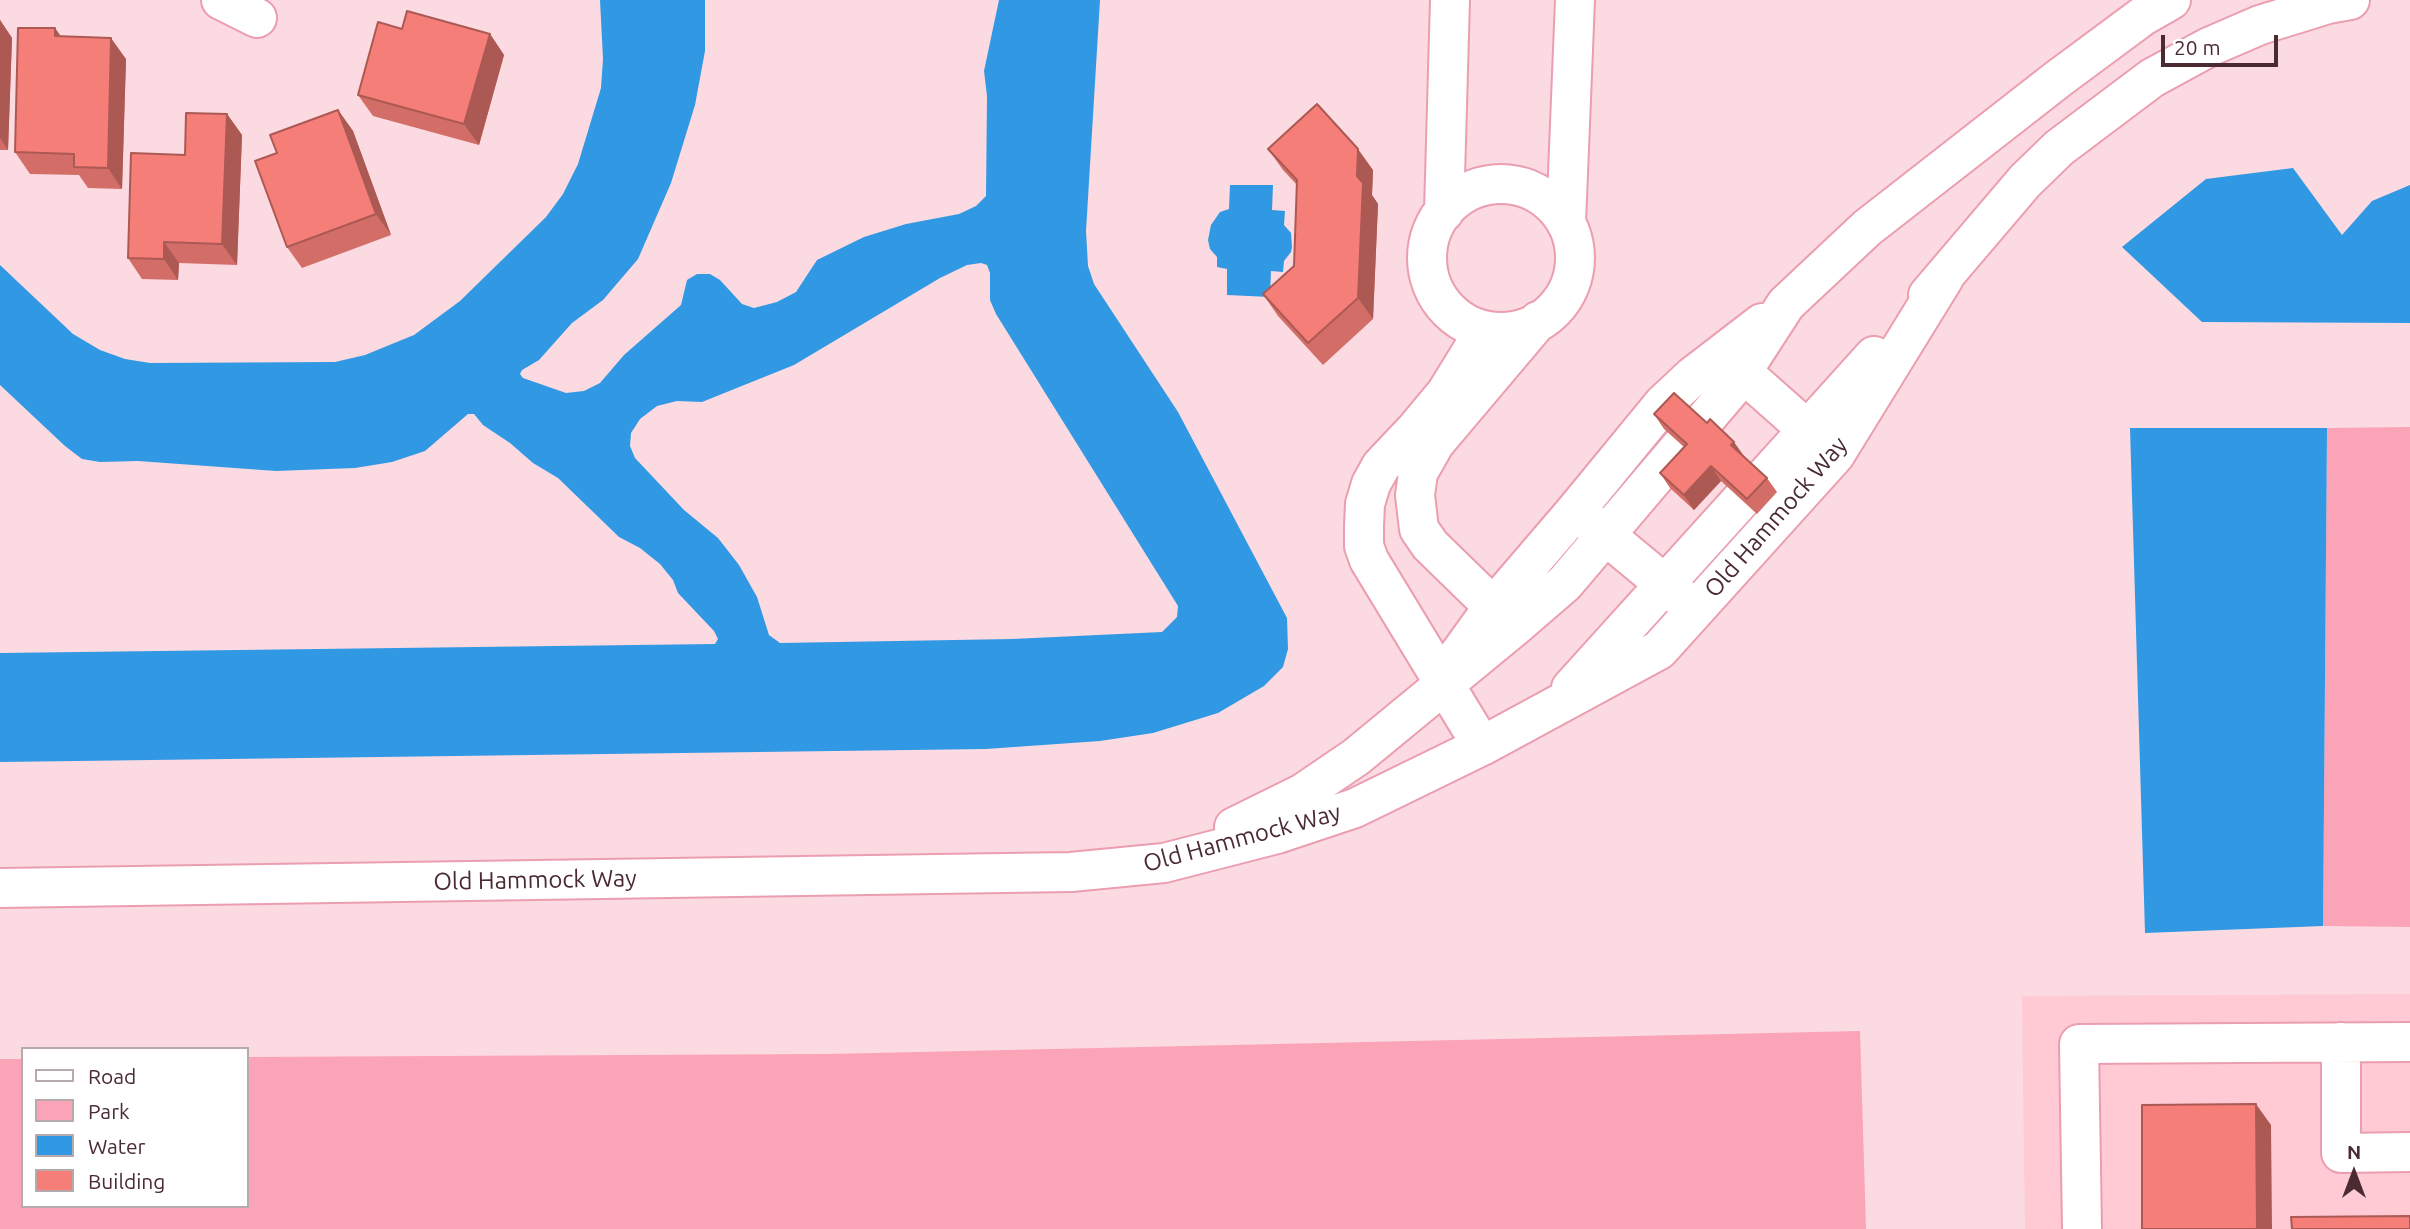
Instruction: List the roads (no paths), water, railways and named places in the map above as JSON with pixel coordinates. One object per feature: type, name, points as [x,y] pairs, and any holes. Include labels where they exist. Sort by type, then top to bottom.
[{"type":"street","points":[[221,0],[257,18]]},
{"type":"street","points":[[1444,212],[1450,0]]},
{"type":"street","points":[[1566,223],[1548,200],[1518,185],[1484,185],[1454,200],[1433,225],[1426,258],[1433,291],[1454,317],[1484,331],[1518,331],[1548,317],[1569,291],[1576,258],[1566,223],[1575,0]]},
{"type":"street","name":"Old Hammock Way","points":[[1071,872],[1140,860],[1216,836],[1303,793],[1356,757],[1438,689],[1504,617],[1576,510],[1663,404],[1693,376],[1732,363],[1786,304],[1867,228],[2069,71],[2143,16],[2171,0]]},
{"type":"street","name":"Old Hammock Way","points":[[0,888],[1071,872],[1164,863],[1277,834],[1355,808],[1482,746],[1659,650],[1695,611],[1944,278],[2025,181],[2059,148],[2152,78],[2209,47],[2260,25],[2350,0]]},
{"type":"street","points":[[1504,617],[1430,545],[1419,529],[1416,504],[1418,472],[1435,443],[1538,321]]},
{"type":"street","points":[[1482,746],[1438,689],[1364,546],[1365,504],[1371,484],[1381,466],[1446,393],[1484,331]]},
{"type":"street","points":[[1732,363],[1822,442]]},
{"type":"street","name":"Old Hammock Way","points":[[1504,617],[1565,583],[1731,389],[1732,363]]},
{"type":"street","name":"Old Hammock Way","points":[[1556,704],[1752,489],[1822,442]]},
{"type":"street","points":[[1576,510],[1695,611]]},
{"type":"street","points":[[2342,1042],[2342,1153],[2410,1152]]},
{"type":"street","points":[[2082,1229],[2079,1044],[2410,1042]]},
{"type":"water","points":[[600,0],[705,0],[705,51],[695,105],[671,183],[638,259],[603,300],[572,323],[539,360],[520,374],[523,378],[566,393],[584,391],[600,383],[624,355],[681,305],[687,280],[697,274],[710,274],[720,280],[742,304],[754,308],[777,302],[796,292],[817,260],[864,237],[906,224],[959,214],[976,206],[986,196],[987,96],[984,71],[999,0],[1100,0],[1086,231],[1088,266],[1094,284],[1178,412],[1287,618],[1288,649],[1283,667],[1264,686],[1218,713],[1153,733],[1100,741],[986,749],[0,762],[0,653],[715,644],[718,639],[714,631],[678,593],[673,580],[660,564],[640,548],[619,537],[558,478],[533,463],[483,425],[474,414],[468,414],[425,451],[392,462],[355,468],[276,471],[138,461],[100,462],[82,459],[65,446],[0,385],[0,265],[73,334],[100,350],[125,359],[150,363],[335,362],[365,355],[414,335],[460,301],[546,217],[563,194],[578,164],[601,88],[603,59]],"holes":[[[967,265],[987,265],[990,273],[990,300],[996,314],[1178,606],[1177,617],[1162,632],[1012,639],[780,643],[769,635],[757,597],[739,565],[718,538],[684,510],[635,458],[630,446],[631,433],[640,419],[657,406],[677,401],[702,402],[794,365],[940,278]]]},
{"type":"water","points":[[2293,168],[2342,235],[2372,201],[2410,185],[2410,323],[2202,322],[2122,247],[2206,179]]},
{"type":"water","points":[[1230,185],[1273,185],[1272,210],[1285,211],[1284,225],[1291,233],[1292,247],[1284,261],[1283,272],[1271,271],[1270,297],[1227,295],[1227,269],[1217,267],[1217,257],[1210,249],[1208,240],[1211,225],[1220,212],[1229,209]]},
{"type":"water","points":[[2130,428],[2327,428],[2323,926],[2145,933]]}]
